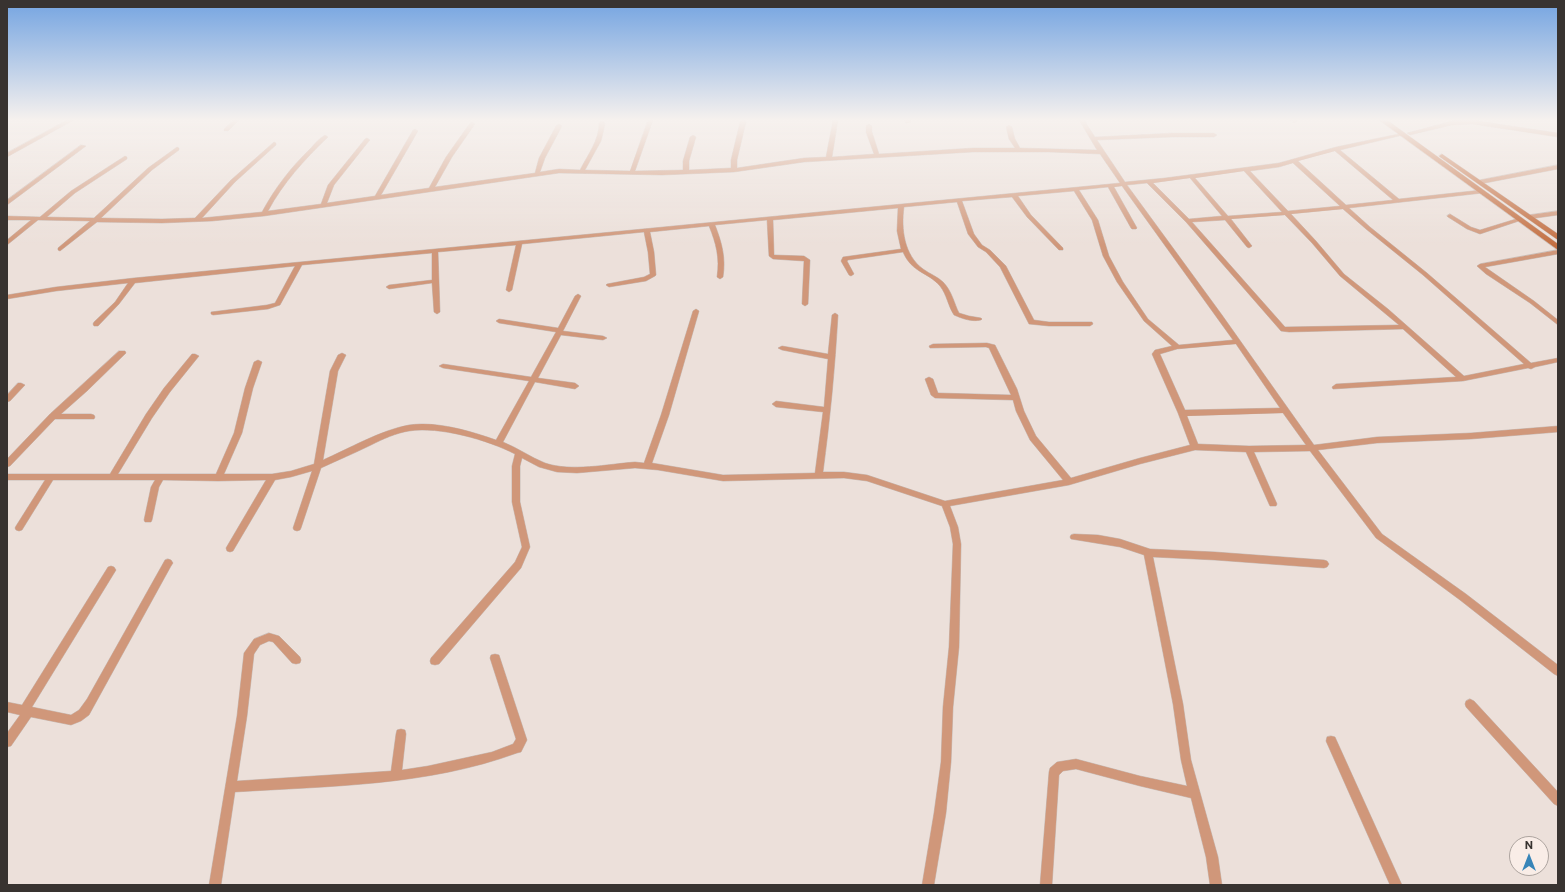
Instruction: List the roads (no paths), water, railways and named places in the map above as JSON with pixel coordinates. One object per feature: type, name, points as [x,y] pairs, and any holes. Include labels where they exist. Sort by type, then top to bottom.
[{"type":"main road","points":[[1439,162],[1558,248]]},
{"type":"main road","points":[[1451,162],[1558,238]]},
{"type":"street","points":[[7,203],[62,162]]},
{"type":"street","points":[[7,243],[73,192],[119,162]]},
{"type":"street","points":[[60,250],[136,182],[161,162]]},
{"type":"street","points":[[197,220],[233,181],[254,162]]},
{"type":"street","points":[[264,214],[279,185],[300,162]]},
{"type":"street","points":[[323,205],[331,184],[349,162]]},
{"type":"street","points":[[377,197],[396,162]]},
{"type":"street","points":[[431,190],[446,162]]},
{"type":"street","points":[[537,174],[541,162]]},
{"type":"street","points":[[582,171],[587,162]]},
{"type":"street","points":[[632,172],[636,162]]},
{"type":"street","points":[[686,162],[686,172]]},
{"type":"street","points":[[734,162],[734,170]]},
{"type":"street","points":[[7,218],[197,220],[264,214],[537,174],[582,171],[686,172],[734,170],[789,162]]},
{"type":"street","points":[[1108,162],[1351,502],[1379,536],[1463,597],[1558,671]]},
{"type":"street","points":[[7,297],[56,289],[300,263],[647,231],[1124,184],[1246,170],[1291,162]]},
{"type":"street","points":[[1295,162],[1310,174],[1344,207],[1425,274],[1531,367]]},
{"type":"street","points":[[1351,162],[1398,200]]},
{"type":"street","points":[[1480,182],[1558,167]]},
{"type":"street","points":[[1551,169],[1558,170]]},
{"type":"street","points":[[1246,170],[1314,242],[1339,272],[1386,310],[1463,380]]},
{"type":"street","points":[[1191,176],[1249,246]]},
{"type":"street","points":[[1148,181],[1188,221],[1283,329],[1405,327]]},
{"type":"street","points":[[1110,185],[1134,228]]},
{"type":"street","points":[[1076,189],[1095,220],[1106,256],[1117,277],[1146,320],[1177,347]]},
{"type":"street","points":[[1188,221],[1287,213],[1481,192]]},
{"type":"street","points":[[1014,195],[1029,216],[1061,249]]},
{"type":"street","points":[[959,200],[971,234],[980,246],[988,251],[1002,266],[1031,322],[1090,324]]},
{"type":"street","points":[[901,205],[900,226],[904,250],[911,261],[919,269],[944,287],[956,314],[968,318],[979,318]]},
{"type":"street","points":[[1529,217],[1558,214]]},
{"type":"street","points":[[1450,216],[1480,232],[1519,220]]},
{"type":"street","points":[[770,219],[769,234],[771,255],[773,257],[804,258],[807,260],[805,304]]},
{"type":"street","points":[[712,224],[721,254],[722,263],[720,277]]},
{"type":"street","points":[[608,285],[646,279],[653,275],[653,264],[647,231]]},
{"type":"street","points":[[509,290],[519,243]]},
{"type":"street","points":[[851,274],[844,261],[845,258],[904,250]]},
{"type":"street","points":[[435,251],[434,264],[437,312]]},
{"type":"street","points":[[1558,252],[1480,266],[1488,273],[1532,302],[1558,323]]},
{"type":"street","points":[[213,313],[268,307],[278,304],[300,263]]},
{"type":"street","points":[[96,324],[117,303],[134,280]]},
{"type":"street","points":[[389,287],[436,281]]},
{"type":"street","points":[[498,444],[578,296]]},
{"type":"street","points":[[647,466],[665,415],[696,311]]},
{"type":"street","points":[[819,475],[836,316]]},
{"type":"street","points":[[499,321],[603,338]]},
{"type":"street","points":[[1195,447],[1156,354],[1158,352],[1177,347],[1238,342]]},
{"type":"street","points":[[933,346],[987,345],[992,347],[1033,438],[1069,482]]},
{"type":"street","points":[[782,348],[832,357]]},
{"type":"street","points":[[7,464],[53,416],[122,354]]},
{"type":"street","points":[[297,528],[318,466],[334,371],[342,355]]},
{"type":"street","points":[[112,477],[167,390],[195,356]]},
{"type":"street","points":[[1336,387],[1463,380],[1558,361]]},
{"type":"street","points":[[218,478],[238,433],[249,388],[258,362]]},
{"type":"street","points":[[443,366],[574,386]]},
{"type":"street","points":[[929,379],[935,395],[1015,398]]},
{"type":"street","points":[[7,399],[21,385]]},
{"type":"street","points":[[776,404],[827,410]]},
{"type":"street","points":[[1182,413],[1286,410]]},
{"type":"street","points":[[53,416],[91,417]]},
{"type":"street","points":[[7,477],[272,477],[291,474],[318,466],[388,434],[409,428],[439,428],[470,434],[519,453],[542,465],[557,469],[577,470],[634,465],[723,478],[775,478],[844,475],[867,478],[945,504],[1069,482],[1140,461],[1195,447],[1249,450],[1312,448],[1377,440],[1478,436],[1558,429]]},
{"type":"street","points":[[1249,450],[1273,504]]},
{"type":"street","points":[[434,661],[518,565],[524,556],[526,547],[516,502],[516,466],[519,453]]},
{"type":"street","points":[[19,528],[51,477]]},
{"type":"street","points":[[230,548],[272,477]]},
{"type":"street","points":[[148,520],[155,487],[160,478]]},
{"type":"street","points":[[928,885],[940,813],[954,647],[956,544],[954,528],[945,504]]},
{"type":"street","points":[[1074,537],[1106,540],[1150,553],[1208,555],[1324,564]]},
{"type":"street","points":[[1150,553],[1148,555],[1178,704],[1186,760],[1212,857],[1216,885]]},
{"type":"street","points":[[7,708],[71,720],[77,719],[85,711],[168,563]]},
{"type":"street","points":[[7,742],[111,570]]},
{"type":"street","points":[[215,885],[242,716],[249,653],[257,642],[269,637],[276,640],[296,660]]},
{"type":"street","points":[[231,787],[396,776],[428,771],[492,757],[517,748],[522,740],[495,658]]},
{"type":"street","points":[[1470,704],[1558,800]]},
{"type":"street","points":[[396,776],[401,734]]},
{"type":"street","points":[[1331,741],[1396,885]]},
{"type":"street","points":[[1046,885],[1054,772],[1061,766],[1076,764],[1140,781],[1194,793]]}]
